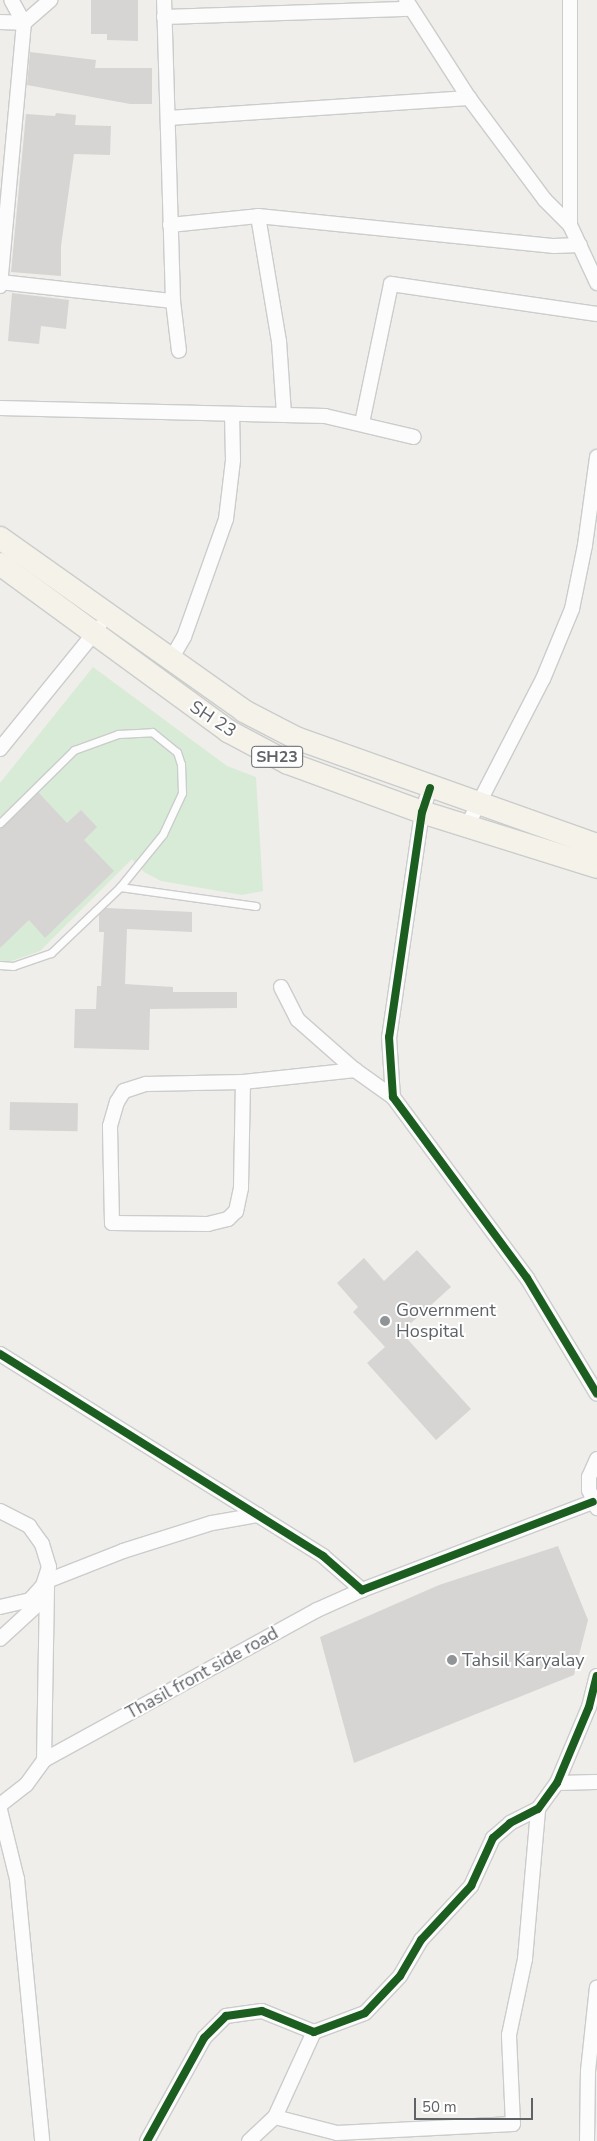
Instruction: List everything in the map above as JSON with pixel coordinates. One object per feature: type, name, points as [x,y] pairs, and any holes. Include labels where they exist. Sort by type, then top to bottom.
[{"type":"main road","points":[[0,538],[28,572],[107,616],[205,685],[296,738],[476,805],[597,845]]},
{"type":"main road","name":"SH 23","points":[[0,564],[28,572],[94,634],[228,731],[288,763],[422,812],[597,867]]},
{"type":"main road","points":[[191,705],[205,685]]},
{"type":"street","points":[[0,286],[6,155],[24,23],[11,0]]},
{"type":"street","points":[[0,22],[24,23],[50,0]]},
{"type":"street","points":[[164,0],[173,301],[179,351]]},
{"type":"street","points":[[570,0],[570,225]]},
{"type":"street","points":[[164,17],[408,4],[469,98],[545,200],[570,225],[597,283]]},
{"type":"street","points":[[168,118],[469,98]]},
{"type":"street","points":[[170,225],[258,216],[554,246],[580,245]]},
{"type":"street","points":[[258,216],[279,341],[284,414]]},
{"type":"street","points":[[0,282],[173,301]]},
{"type":"street","points":[[362,422],[391,284],[597,314]]},
{"type":"street","points":[[0,408],[284,414],[362,422],[414,437]]},
{"type":"street","points":[[170,661],[184,637],[226,519],[233,460],[232,414]]},
{"type":"street","points":[[466,826],[544,679],[572,609],[586,546],[597,457]]},
{"type":"street","points":[[0,749],[107,616]]},
{"type":"street","points":[[393,1097],[389,1038],[422,812],[430,788]]},
{"type":"street","points":[[281,987],[298,1020],[355,1070],[393,1097],[528,1278],[597,1394]]},
{"type":"street","points":[[243,1082],[241,1188],[236,1211],[228,1219],[208,1224],[112,1223],[110,1126],[117,1102],[124,1091],[146,1084],[243,1082],[355,1070]]},
{"type":"street","points":[[0,1354],[323,1556],[362,1590]]},
{"type":"street","points":[[595,1505],[589,1476],[597,1459]]},
{"type":"street","name":"Thasil front side road","points":[[44,1760],[317,1610],[362,1590],[595,1505]]},
{"type":"street","points":[[0,1511],[29,1526],[42,1544],[49,1567],[47,1581],[44,1760],[26,1785],[0,1805]]},
{"type":"street","points":[[0,1607],[30,1600],[47,1581],[203,1525],[258,1515]]},
{"type":"street","points":[[0,1639],[37,1605],[47,1581]]},
{"type":"street","points":[[147,2141],[204,2038],[226,2016],[262,2011],[314,2032],[365,2013],[400,1976],[421,1940],[471,1886],[494,1838],[510,1823],[538,1809],[557,1782],[589,1706],[597,1676]]},
{"type":"street","points":[[557,1782],[597,1782]]},
{"type":"street","points":[[275,2117],[337,2132],[401,2136],[513,2124],[509,2035],[525,1959],[538,1809]]},
{"type":"street","points":[[0,1810],[17,1879],[42,2141]]},
{"type":"street","points":[[587,2141],[588,2072],[597,1987]]},
{"type":"street","points":[[249,2141],[275,2117],[314,2032]]},
{"type":"lane","points":[[0,823],[74,750],[118,734],[152,732],[176,752],[182,764],[182,793],[163,834],[120,886],[51,953],[13,966],[0,965]]},
{"type":"lane","points":[[120,886],[256,906]]},
{"type":"green space","points":[[93,667],[227,766],[256,777],[263,891],[242,895],[161,881],[144,872],[132,859],[40,951],[9,962],[0,961],[0,783]]},
{"type":"building","points":[[91,0],[138,0],[138,41],[107,40],[107,34],[91,34]]},
{"type":"building","points":[[30,52],[96,60],[95,68],[152,68],[152,104],[130,104],[27,85]]},
{"type":"building","points":[[56,113],[76,115],[75,125],[111,126],[110,155],[74,154],[61,246],[61,276],[11,272],[26,114],[55,116]]},
{"type":"building","points":[[12,293],[69,300],[66,329],[41,326],[39,344],[8,341]]},
{"type":"building","points":[[38,792],[67,823],[81,810],[97,827],[84,840],[114,871],[45,938],[29,920],[0,948],[0,829]]},
{"type":"building","points":[[106,908],[192,912],[192,932],[127,929],[125,984],[173,987],[173,992],[237,992],[237,1008],[150,1009],[149,1050],[74,1048],[75,1009],[96,1009],[97,986],[101,986],[104,932],[99,932],[99,914]]},
{"type":"building","points":[[10,1102],[78,1103],[78,1131],[10,1130]]},
{"type":"building","points":[[417,1250],[451,1287],[401,1332],[471,1409],[436,1440],[367,1363],[385,1347],[353,1312],[358,1307],[337,1283],[364,1258],[384,1281]]},
{"type":"building","name":"Tahsil Karyalay","points":[[558,1546],[588,1620],[574,1675],[354,1763],[320,1637],[439,1585]]},
{"type":"cycle path","points":[[430,788],[422,812],[389,1037],[393,1097],[527,1278],[597,1394]]},
{"type":"cycle path","points":[[0,1354],[323,1556],[362,1590],[593,1502]]},
{"type":"cycle path","points":[[147,2141],[204,2038],[226,2016],[262,2011],[314,2032],[365,2013],[400,1976],[421,1940],[471,1886],[493,1838],[510,1823],[538,1809],[557,1783],[589,1707],[597,1676]]},
{"type":"place","name":"Government Hospital","points":[[385,1321]]},
{"type":"place","name":"Tahsil Karyalay","points":[[452,1660]]}]
